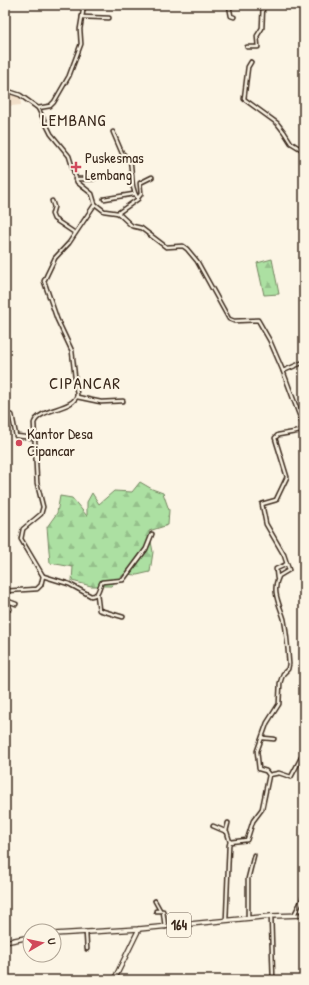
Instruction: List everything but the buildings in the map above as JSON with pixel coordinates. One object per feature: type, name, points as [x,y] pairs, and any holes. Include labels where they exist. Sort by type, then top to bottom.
[{"type":"main road","name":"164","points":[[62,934],[165,927],[271,916],[304,915]]},
{"type":"main road","points":[[114,980],[140,929]]},
{"type":"main road","points":[[5,942],[22,939]]},
{"type":"street","points":[[38,108],[50,106],[54,102],[69,76],[81,44],[80,24],[84,5]]},
{"type":"street","points":[[230,5],[231,16],[234,17]]},
{"type":"street","points":[[247,47],[258,47],[257,36],[262,28],[263,5]]},
{"type":"street","points":[[82,17],[109,18]]},
{"type":"street","points":[[251,62],[248,67],[244,99],[276,123],[284,132],[290,143],[304,151]]},
{"type":"street","points":[[5,90],[20,96],[38,108],[51,134],[69,156],[78,184],[92,194],[95,204],[104,211],[118,213],[132,226],[139,227],[166,247],[183,246],[197,261],[229,319],[234,321],[256,319],[259,322],[283,371],[304,426],[301,431],[278,435],[275,438],[287,477],[276,500],[262,504],[266,524],[289,570],[280,575],[277,579]]},
{"type":"street","points":[[113,132],[122,153],[130,160],[131,182],[134,194],[138,198]]},
{"type":"street","points":[[75,178],[93,179],[99,176]]},
{"type":"street","points":[[118,213],[138,200],[141,194],[140,184],[152,177]]},
{"type":"street","points":[[104,199],[134,194]]},
{"type":"street","points":[[52,201],[54,207],[52,214],[54,219],[75,233]]},
{"type":"street","points":[[77,397],[72,351],[57,319],[44,281],[55,258],[66,246],[95,204]]},
{"type":"street","points":[[283,371],[304,362]]},
{"type":"street","points":[[97,594],[91,596],[69,584],[43,576],[21,539],[23,529],[41,514],[43,507],[37,483],[34,423],[37,417],[69,403],[77,397],[101,402],[123,401]]},
{"type":"street","points":[[5,415],[12,415],[16,436],[34,438]]},
{"type":"street","points":[[123,617],[99,610],[97,594],[102,582],[123,580],[146,549],[152,534]]},
{"type":"street","points":[[269,775],[266,771],[259,769],[256,757],[267,723],[280,703],[279,690],[282,675],[289,668],[284,619],[276,601],[276,569],[287,564]]},
{"type":"street","points":[[5,590],[37,589],[41,585],[43,576]]},
{"type":"street","points":[[5,596],[10,609]]},
{"type":"street","points":[[8,601],[16,604]]},
{"type":"street","points":[[263,738],[274,739]]},
{"type":"street","points":[[269,775],[279,773],[291,777],[304,752]]},
{"type":"street","points":[[230,842],[247,840],[253,821],[262,809],[269,775]]},
{"type":"street","points":[[226,831],[228,823]]},
{"type":"street","points":[[213,826],[226,831],[229,834],[230,842],[226,920]]},
{"type":"street","points":[[248,918],[248,879],[254,854]]},
{"type":"street","points":[[294,915],[304,896]]},
{"type":"street","points":[[155,901],[158,910],[163,911],[165,927]]},
{"type":"street","points":[[271,916],[273,980]]},
{"type":"street","points":[[86,932],[87,949]]},
{"type":"shaded area","points":[[7,91],[20,96],[21,105],[11,106],[5,95]]},
{"type":"green space","points":[[272,259],[279,294],[264,295],[257,263]]},
{"type":"green space","points":[[140,482],[163,493],[169,510],[168,525],[149,531],[153,552],[150,572],[137,575],[124,574],[111,586],[91,586],[72,581],[73,567],[50,563],[47,527],[57,513],[60,496],[72,498],[87,516],[87,502],[92,493],[99,504],[114,491],[132,492]]},
{"type":"place","name":"Puskesmas Lembang","points":[[76,167]]},
{"type":"place","name":"Kantor Desa Cipancar","points":[[19,443]]},
{"type":"district","name":"LEMBANG","points":[[74,120]]},
{"type":"district","name":"CIPANCAR","points":[[85,383]]}]
